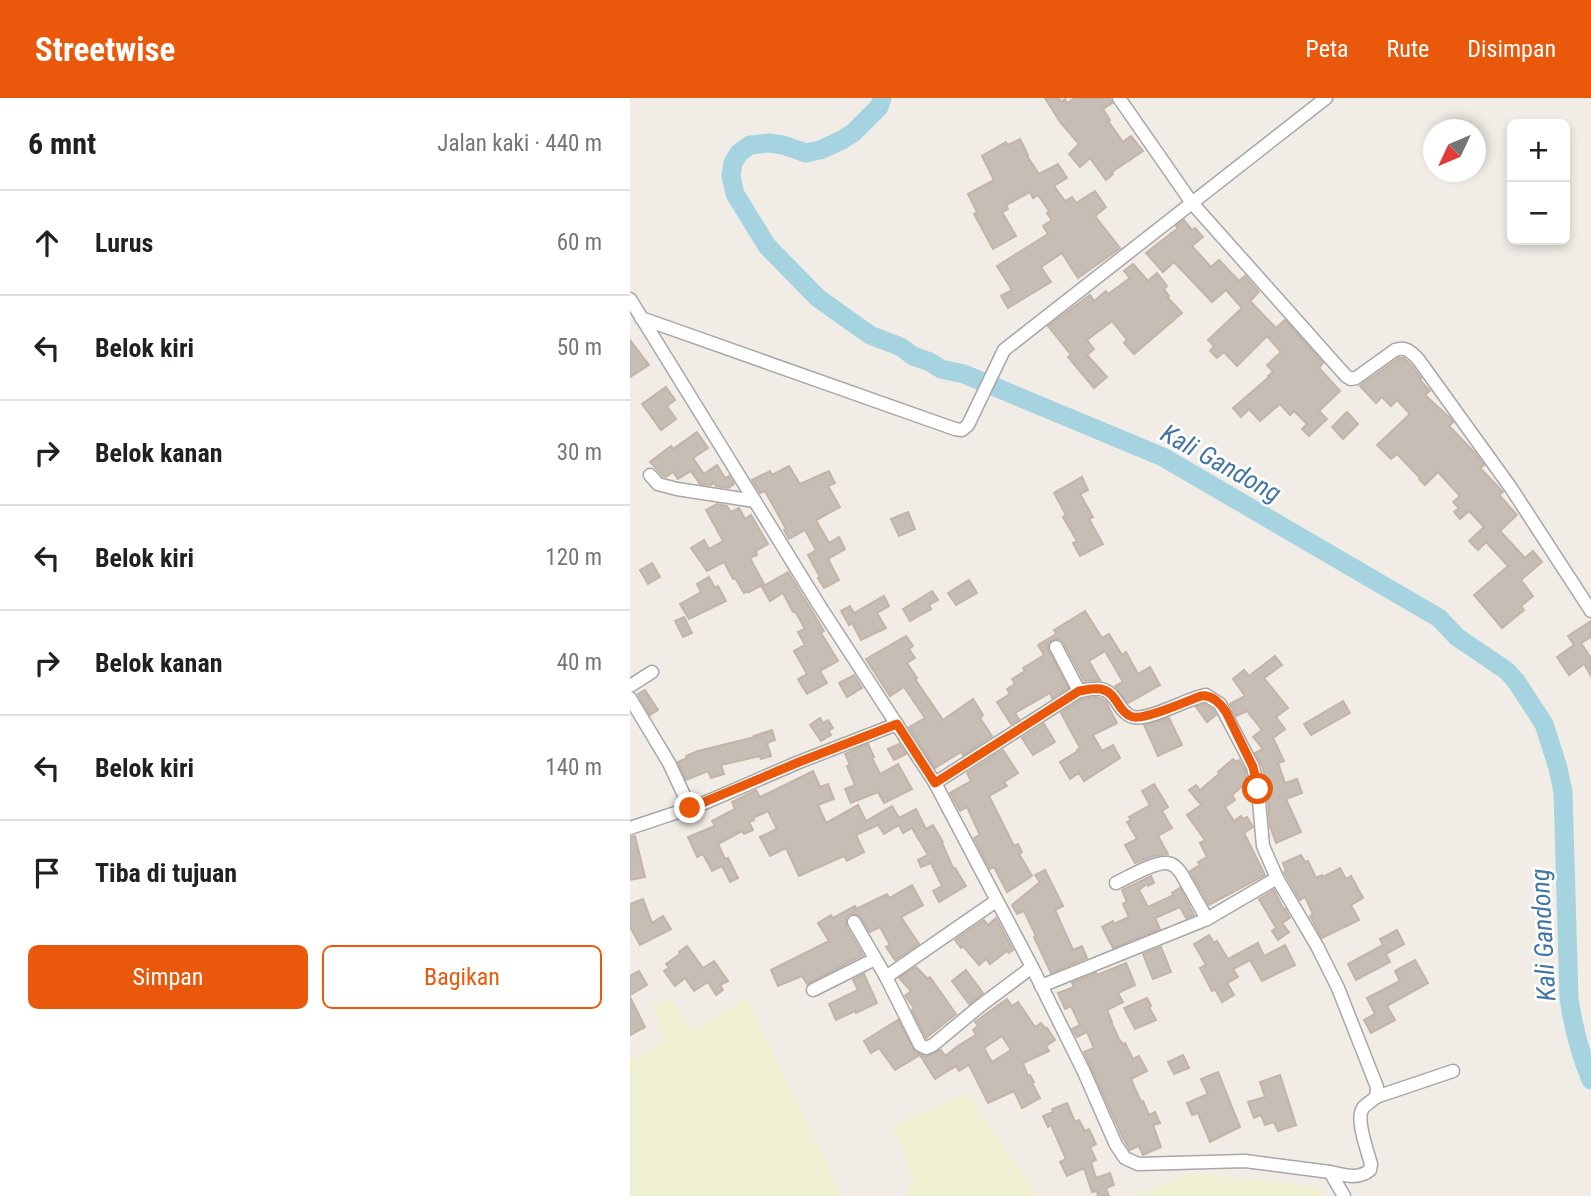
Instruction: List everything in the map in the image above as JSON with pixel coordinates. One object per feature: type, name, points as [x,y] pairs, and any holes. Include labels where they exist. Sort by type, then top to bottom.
[{"type":"street","points":[[1119,98],[1192,203],[1346,376],[1356,378],[1400,348],[1410,350],[1511,488],[1591,611]]},
{"type":"street","points":[[641,317],[954,429],[964,429],[1004,351],[1326,98]]},
{"type":"street","points":[[630,299],[819,605],[935,783],[1032,967],[1084,1072],[1116,1145],[1125,1158],[1138,1164],[1245,1161],[1330,1171],[1353,1177],[1362,1176],[1370,1171],[1371,1164],[1360,1123],[1360,1115],[1365,1106],[1376,1097],[1453,1071]]},
{"type":"street","points":[[650,475],[658,484],[677,489],[755,501]]},
{"type":"street","points":[[1056,648],[1079,691]]},
{"type":"street","points":[[630,686],[652,673]]},
{"type":"street","points":[[935,783],[1079,691],[1105,691],[1111,694],[1126,714],[1139,718],[1206,695],[1220,704],[1253,767],[1258,789],[1263,846],[1277,878],[1338,988],[1377,1087],[1376,1097]]},
{"type":"street","points":[[630,698],[669,763],[690,808]]},
{"type":"street","points":[[630,828],[690,808],[897,724]]},
{"type":"street","points":[[1116,883],[1157,864],[1170,863],[1181,873],[1207,919]]},
{"type":"street","points":[[1041,986],[1207,919],[1277,878]]},
{"type":"street","points":[[886,977],[996,901]]},
{"type":"street","points":[[853,922],[886,977],[920,1045],[926,1048],[1032,967]]},
{"type":"street","points":[[813,990],[875,959]]},
{"type":"street","points":[[1330,1171],[1344,1196]]},
{"type":"green space","points":[[671,998],[693,1029],[747,998],[842,1196],[630,1196],[630,1052],[636,1060],[663,1041],[653,1006]]},
{"type":"green space","points":[[966,1093],[1039,1196],[904,1196],[914,1178],[892,1127]]},
{"type":"green space","points":[[1190,1173],[1320,1187],[1325,1196],[1133,1196]]},
{"type":"building","points":[[1045,98],[1059,98],[1061,102],[1065,99],[1067,103],[1075,98],[1110,98],[1112,103],[1103,109],[1110,120],[1108,121],[1123,142],[1131,136],[1143,151],[1112,172],[1106,180],[1090,158],[1080,167],[1069,154],[1079,144],[1060,122]]},
{"type":"building","points":[[1020,139],[1039,174],[1058,164],[1067,178],[1054,186],[1065,201],[1072,197],[1076,203],[1095,191],[1106,207],[1095,216],[1120,248],[1078,278],[1062,253],[1041,267],[1051,282],[1008,308],[1001,296],[1012,290],[997,266],[1048,234],[1043,226],[1052,220],[1047,213],[1049,211],[1038,195],[1033,198],[1030,192],[1006,205],[1008,209],[1002,212],[1016,236],[993,249],[974,214],[977,212],[968,194],[994,180],[982,156],[1006,142],[1008,145]]},
{"type":"building","points":[[1184,220],[1192,230],[1195,228],[1203,237],[1192,246],[1211,267],[1219,260],[1239,281],[1245,276],[1259,292],[1250,301],[1276,328],[1285,320],[1323,363],[1319,368],[1340,391],[1319,411],[1327,419],[1309,436],[1302,429],[1307,424],[1294,411],[1290,415],[1280,404],[1260,421],[1249,409],[1241,417],[1233,408],[1269,377],[1273,372],[1267,365],[1281,352],[1267,336],[1237,366],[1224,352],[1217,358],[1210,351],[1214,346],[1208,340],[1242,308],[1226,290],[1212,302],[1174,262],[1163,272],[1146,253],[1178,228],[1176,226]]},
{"type":"building","points":[[1133,264],[1148,281],[1157,273],[1167,286],[1164,289],[1169,296],[1167,297],[1182,313],[1134,354],[1124,343],[1127,340],[1112,321],[1087,340],[1094,349],[1087,355],[1107,377],[1094,388],[1068,357],[1071,355],[1048,326],[1090,295],[1094,301],[1130,278],[1124,271]]},
{"type":"building","points":[[630,340],[649,365],[630,377]]},
{"type":"building","points":[[1399,358],[1404,358],[1421,378],[1430,391],[1425,395],[1451,419],[1453,422],[1449,426],[1484,465],[1480,468],[1503,492],[1499,495],[1517,515],[1500,531],[1525,558],[1533,551],[1542,562],[1521,580],[1533,596],[1521,606],[1524,610],[1502,628],[1474,595],[1508,566],[1486,542],[1478,550],[1469,541],[1484,527],[1469,511],[1460,519],[1454,512],[1459,508],[1453,502],[1460,496],[1438,472],[1425,485],[1397,454],[1391,459],[1377,445],[1410,414],[1397,400],[1391,406],[1382,397],[1376,403],[1360,386]]},
{"type":"building","points":[[666,387],[675,400],[667,406],[676,419],[661,430],[642,404]]},
{"type":"building","points":[[1347,412],[1358,424],[1343,439],[1332,427]]},
{"type":"building","points":[[697,432],[708,448],[693,458],[704,474],[717,465],[725,478],[729,476],[734,484],[728,488],[716,486],[714,483],[700,484],[691,471],[678,479],[673,472],[663,476],[650,462],[671,446],[673,449]]},
{"type":"building","points":[[789,466],[800,484],[829,471],[835,483],[828,486],[840,507],[816,520],[829,543],[839,537],[845,549],[828,559],[839,580],[824,588],[808,555],[816,550],[805,530],[789,539],[765,491],[760,493],[752,480],[770,471],[772,475]]},
{"type":"building","points":[[1082,477],[1088,490],[1080,494],[1093,517],[1089,519],[1103,544],[1080,556],[1073,543],[1077,541],[1063,517],[1066,515],[1054,493]]},
{"type":"building","points":[[717,504],[727,506],[731,512],[739,508],[745,519],[751,515],[768,544],[750,558],[764,584],[749,592],[744,593],[724,562],[707,571],[691,548],[704,540],[709,549],[723,541],[706,510]]},
{"type":"building","points":[[908,512],[915,529],[899,536],[891,519]]},
{"type":"building","points":[[652,563],[660,577],[648,584],[640,570]]},
{"type":"building","points":[[788,572],[824,631],[821,633],[838,661],[820,671],[827,683],[807,694],[798,679],[807,674],[794,651],[805,645],[798,632],[805,629],[783,593],[770,601],[762,587]]},
{"type":"building","points":[[709,577],[715,588],[718,586],[726,601],[689,619],[680,604],[701,592],[697,584]]},
{"type":"building","points":[[969,580],[977,593],[956,605],[948,593]]},
{"type":"building","points":[[932,591],[938,600],[929,605],[931,609],[910,621],[903,609]]},
{"type":"building","points":[[884,596],[889,606],[877,613],[886,628],[861,640],[852,623],[849,625],[841,611],[850,606],[854,613]]},
{"type":"building","points":[[1085,611],[1102,638],[1109,634],[1122,655],[1126,652],[1138,674],[1150,667],[1160,685],[1128,703],[1115,686],[1123,682],[1105,651],[1089,661],[1100,680],[1084,681],[1063,642],[1053,639],[1048,643],[1048,650],[1068,688],[1052,698],[1050,693],[1015,713],[1019,719],[1011,724],[997,702],[1010,694],[1007,689],[1015,684],[1012,679],[1025,671],[1023,668],[1044,655],[1038,645],[1056,634],[1054,630]]},
{"type":"building","points":[[684,617],[692,633],[683,637],[675,621]]},
{"type":"building","points":[[1591,621],[1591,637],[1581,643],[1591,658],[1591,676],[1584,664],[1569,675],[1557,657],[1574,645],[1568,636]]},
{"type":"building","points":[[906,636],[913,646],[909,649],[915,658],[907,663],[943,720],[973,699],[983,715],[980,718],[992,736],[963,755],[961,752],[935,768],[909,727],[925,718],[904,687],[890,696],[866,659]]},
{"type":"building","points":[[1275,656],[1282,665],[1264,678],[1288,708],[1276,717],[1285,729],[1273,738],[1284,761],[1278,763],[1285,783],[1297,779],[1302,793],[1286,799],[1301,832],[1276,843],[1270,826],[1262,765],[1255,753],[1263,749],[1253,737],[1262,730],[1247,711],[1236,716],[1230,704],[1245,696],[1233,679],[1244,670],[1249,676]]},
{"type":"building","points":[[854,675],[862,688],[847,697],[839,683]]},
{"type":"building","points":[[645,690],[658,710],[650,715],[638,694]]},
{"type":"building","points":[[1096,697],[1106,702],[1117,723],[1093,735],[1102,751],[1113,745],[1120,758],[1084,781],[1079,773],[1070,779],[1060,762],[1080,748],[1061,713],[1082,699]]},
{"type":"building","points":[[1343,701],[1350,713],[1311,735],[1304,724]]},
{"type":"building","points":[[1204,704],[1216,715],[1207,722],[1196,707]]},
{"type":"building","points":[[820,718],[823,723],[828,720],[833,728],[828,731],[831,735],[821,741],[810,725]]},
{"type":"building","points":[[1169,718],[1182,745],[1158,756],[1144,725]]},
{"type":"building","points":[[1044,724],[1055,742],[1033,755],[1022,738]]},
{"type":"building","points":[[772,730],[775,740],[767,743],[771,756],[721,765],[724,774],[711,778],[708,771],[686,780],[678,762],[687,758],[686,756]]},
{"type":"building","points":[[868,744],[880,774],[898,764],[912,789],[884,803],[878,792],[851,803],[845,789],[855,785],[845,754]]},
{"type":"building","points":[[899,744],[906,754],[894,760],[888,749]]},
{"type":"building","points":[[1003,750],[1018,773],[1004,782],[1007,786],[989,796],[1014,846],[1018,844],[1022,852],[1019,854],[1032,876],[1007,892],[994,867],[990,869],[974,838],[980,835],[967,807],[960,811],[950,793],[971,781],[967,773]]},
{"type":"building","points":[[1233,759],[1236,762],[1239,760],[1245,770],[1247,782],[1232,795],[1235,800],[1225,807],[1234,821],[1241,816],[1243,819],[1247,817],[1252,825],[1253,827],[1244,833],[1265,875],[1209,905],[1190,871],[1207,857],[1200,843],[1205,840],[1187,815],[1201,805],[1189,790],[1196,785],[1200,790]]},
{"type":"building","points":[[813,771],[820,787],[828,784],[834,799],[818,805],[826,823],[858,805],[866,821],[892,806],[899,818],[916,809],[926,829],[933,825],[953,868],[966,886],[939,902],[933,891],[942,886],[931,863],[921,867],[918,860],[928,855],[912,828],[903,833],[899,825],[884,834],[878,825],[856,835],[864,852],[847,861],[844,856],[799,876],[786,848],[770,856],[760,837],[777,829],[768,811],[749,822],[753,830],[744,834],[742,831],[718,844],[738,878],[730,882],[722,866],[712,871],[703,854],[697,857],[688,837],[715,826],[712,821],[735,809],[732,802],[756,790],[760,797]]},
{"type":"building","points":[[1154,784],[1168,807],[1162,811],[1172,828],[1158,836],[1168,854],[1135,863],[1125,845],[1137,839],[1127,822],[1131,820],[1129,817],[1150,805],[1142,791]]},
{"type":"building","points":[[635,836],[645,877],[630,880],[630,837]]},
{"type":"building","points":[[1301,855],[1305,862],[1308,861],[1316,878],[1340,868],[1346,879],[1351,876],[1363,898],[1351,905],[1359,920],[1322,938],[1310,916],[1313,914],[1305,897],[1300,900],[1284,872],[1283,863]]},
{"type":"building","points":[[1045,870],[1063,906],[1055,910],[1073,950],[1082,946],[1087,958],[1051,973],[1024,911],[1017,914],[1012,905],[1040,882],[1035,875]]},
{"type":"building","points":[[1151,876],[1154,883],[1139,890],[1148,907],[1174,895],[1172,893],[1180,888],[1194,915],[1186,918],[1180,907],[1155,918],[1160,929],[1113,948],[1102,927],[1129,917],[1123,904],[1127,902],[1122,890]]},
{"type":"building","points":[[912,885],[923,905],[901,917],[919,944],[895,960],[886,947],[890,945],[880,927],[870,932],[859,915],[850,914],[846,918],[846,926],[863,955],[807,984],[802,976],[778,986],[771,970],[829,941],[818,923],[831,915],[833,918],[887,894],[889,898]]},
{"type":"building","points":[[1274,890],[1290,918],[1282,923],[1289,932],[1278,940],[1272,931],[1276,928],[1259,899]]},
{"type":"building","points":[[643,899],[652,923],[663,916],[671,929],[640,945],[630,927],[630,904]]},
{"type":"building","points":[[996,918],[1013,950],[1009,953],[1007,951],[990,964],[986,959],[979,965],[955,940],[984,920],[988,925]]},
{"type":"building","points":[[1397,930],[1404,944],[1386,954],[1390,962],[1356,980],[1348,964],[1383,945],[1380,939]]},
{"type":"building","points":[[1209,935],[1214,943],[1217,941],[1228,959],[1258,943],[1264,956],[1285,945],[1295,965],[1262,981],[1250,960],[1233,969],[1238,977],[1227,983],[1234,995],[1222,1002],[1215,989],[1212,991],[1200,968],[1206,965],[1194,944]]},
{"type":"building","points":[[687,946],[703,968],[714,961],[728,981],[720,985],[723,990],[716,995],[708,982],[694,991],[685,978],[675,986],[664,971],[669,968],[666,964]]},
{"type":"building","points":[[1161,947],[1171,972],[1153,979],[1143,954]]},
{"type":"building","points":[[1415,960],[1428,983],[1387,1006],[1395,1020],[1371,1033],[1364,1020],[1375,1014],[1367,998],[1400,981],[1395,971]]},
{"type":"building","points":[[1126,963],[1135,985],[1118,993],[1123,1002],[1107,1010],[1119,1039],[1125,1043],[1133,1059],[1139,1056],[1147,1071],[1131,1079],[1149,1115],[1155,1112],[1160,1123],[1153,1125],[1161,1147],[1143,1155],[1139,1146],[1130,1150],[1123,1138],[1084,1052],[1094,1048],[1087,1032],[1077,1037],[1072,1029],[1080,1025],[1071,1006],[1065,1009],[1058,993],[1074,987],[1074,982]]},
{"type":"building","points":[[916,967],[928,979],[930,977],[956,1014],[926,1038],[912,1010],[914,1008],[905,996],[911,991],[899,978]]},
{"type":"building","points":[[966,970],[983,993],[969,1004],[952,981]]},
{"type":"building","points":[[639,971],[647,985],[630,995],[630,976]]},
{"type":"building","points":[[864,974],[877,1003],[836,1020],[829,1004],[858,990],[853,980]]},
{"type":"building","points":[[630,997],[645,1027],[630,1035]]},
{"type":"building","points":[[1147,998],[1156,1020],[1135,1029],[1124,1008]]},
{"type":"building","points":[[1007,999],[1012,1006],[1018,1002],[1035,1027],[1041,1023],[1047,1028],[1055,1040],[1046,1046],[1049,1051],[1023,1063],[1040,1098],[1022,1108],[1014,1091],[988,1103],[969,1065],[959,1071],[956,1066],[935,1079],[920,1055],[895,1070],[879,1048],[871,1053],[864,1041],[898,1020],[915,1052],[926,1057],[941,1050],[945,1056],[976,1035],[973,1030],[978,1026],[975,1022]],"holes":[[[1002,1036],[1011,1050],[992,1062],[984,1048]]]},
{"type":"building","points":[[1183,1055],[1189,1068],[1174,1074],[1168,1062]]},
{"type":"building","points":[[1218,1072],[1240,1127],[1210,1142],[1198,1113],[1192,1115],[1187,1103],[1208,1094],[1201,1079]]},
{"type":"building","points":[[1280,1075],[1296,1125],[1278,1131],[1274,1122],[1265,1125],[1261,1115],[1254,1118],[1248,1102],[1265,1097],[1260,1082]]},
{"type":"building","points":[[1067,1103],[1075,1122],[1079,1120],[1085,1131],[1089,1129],[1096,1144],[1090,1147],[1096,1160],[1091,1162],[1096,1178],[1110,1173],[1114,1185],[1106,1188],[1109,1196],[1098,1196],[1097,1191],[1092,1192],[1084,1168],[1067,1176],[1060,1162],[1066,1159],[1051,1125],[1048,1127],[1043,1116]]},
{"type":"waterway","name":"Kali Gandong","points":[[882,98],[879,107],[854,132],[820,150],[806,153],[770,143],[750,145],[739,153],[733,163],[731,176],[735,194],[767,246],[818,298],[870,335],[901,347],[913,356],[941,369],[964,374],[1163,457],[1439,618],[1457,637],[1507,671],[1544,724],[1563,792],[1569,998],[1577,1040],[1591,1080]]},
{"type":"route","points":[[690,808],[897,724],[935,783],[1079,691],[1099,689],[1111,694],[1126,714],[1139,718],[1201,696],[1214,699],[1226,712],[1253,767],[1258,789]]}]
